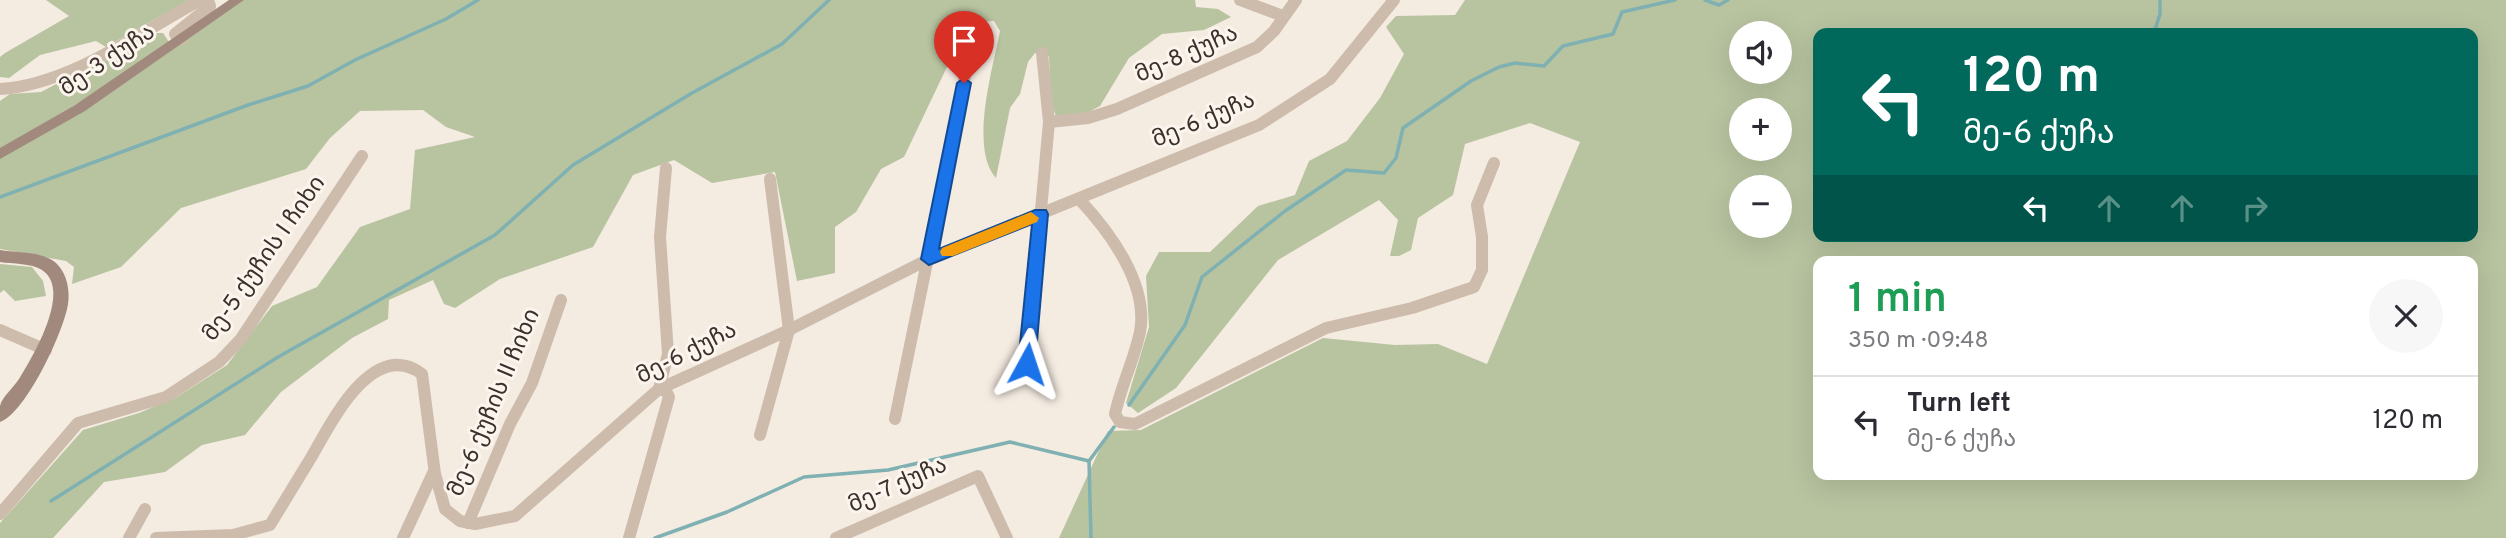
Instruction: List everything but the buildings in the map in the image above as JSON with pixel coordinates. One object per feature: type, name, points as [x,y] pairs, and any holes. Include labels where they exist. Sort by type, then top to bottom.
[{"type":"street","points":[[0,98],[14,90],[62,76],[200,0]]},
{"type":"street","points":[[182,39],[175,34],[211,6],[208,0]]},
{"type":"street","name":"მე-3 ქუჩა","points":[[0,154],[80,108],[238,0]]},
{"type":"street","name":"მე-8 ქუჩა","points":[[1049,122],[1088,118],[1117,109],[1272,38],[1283,16],[1240,0]]},
{"type":"street","points":[[1283,16],[1296,0]]},
{"type":"street","name":"მე-6 ქუჩა","points":[[468,523],[489,525],[515,516],[659,389],[789,330],[929,259],[1259,125],[1317,90],[1330,79],[1394,0]]},
{"type":"street","points":[[1027,364],[1049,122],[1042,53]]},
{"type":"street","points":[[895,419],[968,62]]},
{"type":"street","points":[[0,89],[14,90]]},
{"type":"street","name":"მე-5 ქუჩის I ჩიხი","points":[[0,514],[78,423],[132,410],[166,397],[219,362],[240,340],[362,156]]},
{"type":"street","points":[[1079,199],[1092,211],[1118,253],[1139,299],[1142,323],[1118,396],[1115,414],[1120,422],[1135,424],[1326,328],[1412,308],[1474,287],[1482,270],[1482,237],[1477,205],[1494,163]]},
{"type":"street","points":[[629,538],[669,397],[666,391],[659,389],[668,354],[660,237],[666,168]]},
{"type":"street","points":[[760,435],[789,330],[770,179]]},
{"type":"street","points":[[0,256],[34,261],[52,269],[59,281],[60,298],[46,350],[34,371],[0,415]]},
{"type":"street","name":"მე-6 ქუჩის II ჩიხი","points":[[468,523],[510,424],[532,383],[561,300]]},
{"type":"street","points":[[0,330],[46,350]]},
{"type":"street","points":[[156,538],[263,534],[347,397],[366,378],[391,366],[415,367],[422,374],[434,471],[443,508],[451,517],[468,523]]},
{"type":"street","points":[[403,538],[434,471]]},
{"type":"street","name":"მე-7 ქუჩა","points":[[844,536],[978,476],[1007,538]]},
{"type":"street","points":[[129,538],[145,509]]},
{"type":"green space","points":[[46,0],[189,0],[106,47],[96,41],[40,55],[9,78],[0,77],[0,57],[69,16]]},
{"type":"green space","points":[[243,0],[1195,0],[1196,7],[1218,9],[1231,17],[1204,30],[1162,34],[1129,58],[1100,106],[1083,115],[1056,116],[1051,103],[1049,56],[1035,53],[1028,62],[1020,94],[1010,108],[996,178],[988,165],[984,148],[984,128],[985,107],[1000,31],[994,21],[976,22],[956,48],[904,157],[881,169],[856,212],[835,227],[835,273],[797,281],[775,172],[712,183],[674,160],[633,175],[593,247],[500,279],[455,308],[444,304],[433,280],[389,300],[388,319],[352,338],[281,392],[245,435],[202,445],[165,472],[104,482],[53,538],[0,538],[0,523],[83,430],[139,413],[177,397],[227,365],[272,306],[317,287],[360,227],[410,209],[415,150],[475,137],[446,127],[423,110],[360,111],[330,138],[306,169],[181,208],[121,267],[72,284],[74,267],[66,261],[0,249],[0,158],[96,103]]},
{"type":"green space","points":[[1465,0],[2506,0],[2506,538],[1059,538],[1108,431],[1141,430],[1323,338],[1395,345],[1438,344],[1487,364],[1580,142],[1530,123],[1465,144],[1453,195],[1418,218],[1411,250],[1399,256],[1390,256],[1398,220],[1379,200],[1278,260],[1176,388],[1138,413],[1126,403],[1149,327],[1146,276],[1159,252],[1210,252],[1258,206],[1295,195],[1309,161],[1347,141],[1380,98],[1404,54],[1386,27],[1396,16],[1455,15]]},
{"type":"green space","points":[[154,33],[163,33],[169,42],[97,92],[0,149],[0,101],[10,94],[41,92]]},
{"type":"green space","points":[[0,264],[32,267],[43,281],[46,296],[15,301],[4,290],[0,293]]},
{"type":"waterway","points":[[0,197],[248,105],[308,86],[355,60],[446,19],[478,0]]},
{"type":"waterway","points":[[51,501],[278,357],[495,235],[573,165],[692,93],[782,44],[829,0]]},
{"type":"waterway","points":[[1129,405],[1185,325],[1202,277],[1285,211],[1346,170],[1384,173],[1396,158],[1403,128],[1471,81],[1499,67],[1515,63],[1544,66],[1563,46],[1613,34],[1622,12],[1675,0]]},
{"type":"waterway","points":[[1705,0],[1719,5],[1728,0]]},
{"type":"waterway","points":[[2156,28],[2160,14],[2160,0]]},
{"type":"waterway","points":[[1089,461],[1114,427]]},
{"type":"waterway","points":[[655,538],[727,512],[804,477],[888,470],[1010,442],[1089,461]]},
{"type":"waterway","points":[[1089,461],[1091,538]]},
{"type":"slow traffic","points":[[948,252],[1031,218]]},
{"type":"route","points":[[964,83],[929,259],[1040,214],[1027,364]]}]
